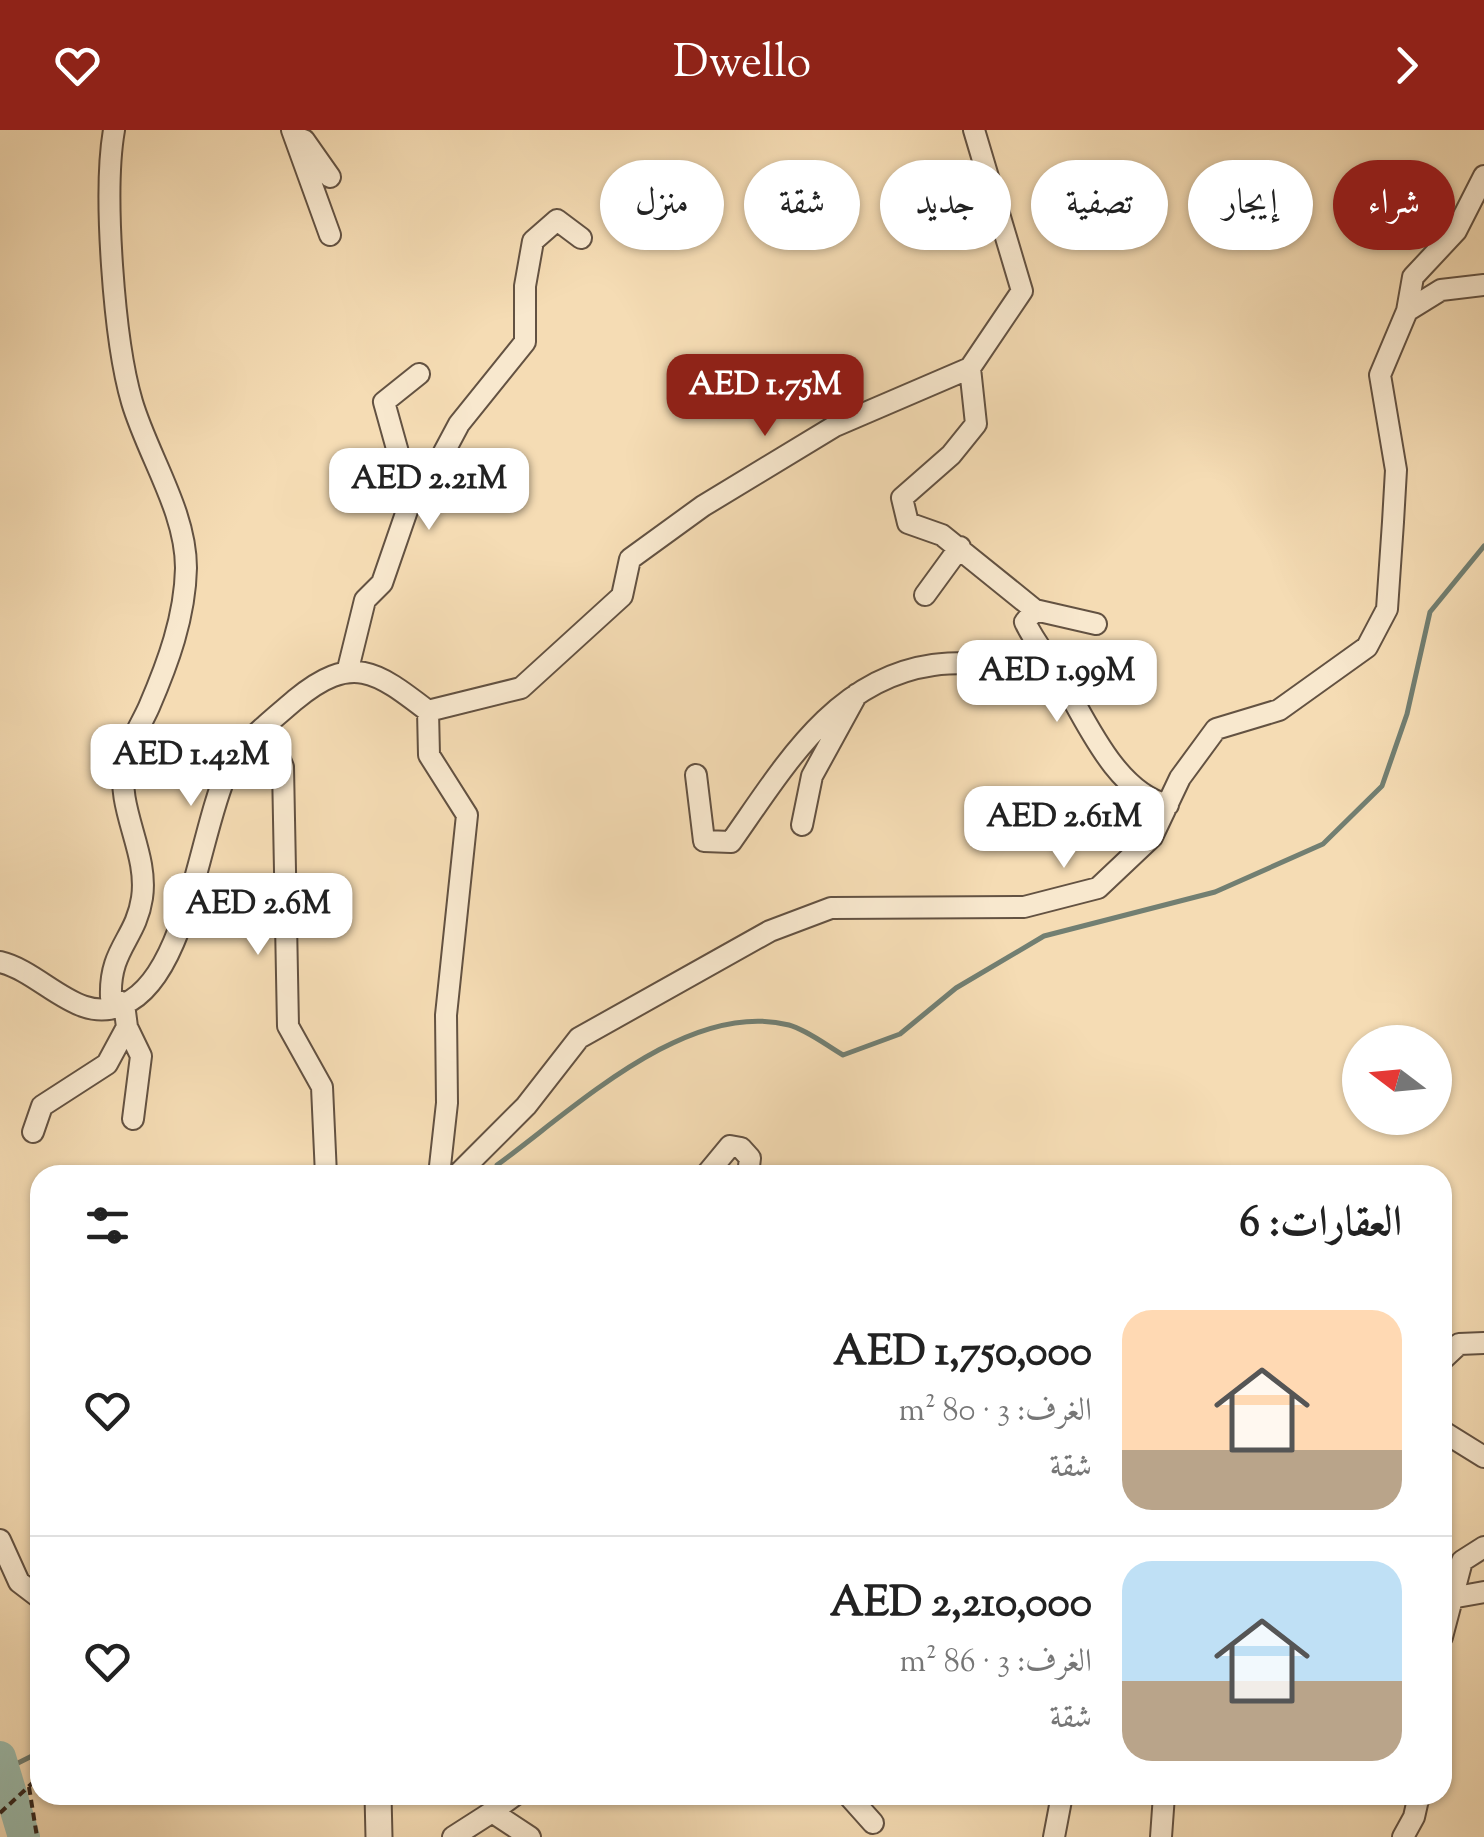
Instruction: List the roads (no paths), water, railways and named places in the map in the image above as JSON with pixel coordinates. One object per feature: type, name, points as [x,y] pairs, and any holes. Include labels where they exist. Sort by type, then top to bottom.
[{"type":"street","points":[[114,130],[113,219],[121,360],[133,406],[183,535],[186,566],[184,598],[170,652],[125,758],[125,792],[142,873],[142,898],[112,962],[111,997],[124,1004]]},
{"type":"street","points":[[294,130],[330,177]]},
{"type":"street","points":[[294,130],[330,235]]},
{"type":"street","points":[[428,711],[522,688],[622,596],[630,560],[703,506],[835,426],[970,368],[1022,291],[974,130]]},
{"type":"street","points":[[467,1165],[526,1106],[579,1038],[770,931],[831,908],[1024,907],[1098,888],[1152,838],[1180,778],[1216,729],[1279,710],[1366,647],[1387,609],[1396,470],[1380,375],[1407,311],[1413,277],[1456,230],[1484,176]]},
{"type":"street","points":[[407,483],[435,469],[460,424],[525,342],[525,286],[532,241],[557,220],[582,238]]},
{"type":"street","points":[[1407,311],[1441,290],[1484,284]]},
{"type":"street","points":[[970,368],[976,424],[951,455],[902,498],[908,524],[942,535],[960,547],[1035,610],[1096,624]]},
{"type":"street","points":[[348,669],[365,600],[382,583],[411,499],[384,402],[418,374]]},
{"type":"street","points":[[925,595],[960,547]]},
{"type":"street","points":[[1035,610],[1025,622],[1083,721],[1124,774],[1152,801],[1168,805]]},
{"type":"street","points":[[696,775],[704,841],[731,842],[814,728],[858,692],[885,676],[934,664],[1014,662],[1036,646]]},
{"type":"street","points":[[0,962],[84,1008],[107,1012],[140,997],[175,939],[229,768],[266,725],[318,682],[348,669],[388,680],[428,711],[430,755],[467,814],[446,1015],[447,1102],[440,1165]]},
{"type":"street","points":[[802,825],[812,776],[858,692]]},
{"type":"street","points":[[266,725],[283,766],[288,1026],[322,1087],[326,1165]]},
{"type":"street","points":[[124,1004],[128,1027],[141,1056],[133,1119]]},
{"type":"street","points":[[32,1132],[42,1106],[107,1064],[128,1027]]},
{"type":"street","points":[[714,1165],[730,1146],[741,1148],[750,1158],[749,1165]]},
{"type":"street","points":[[1452,1351],[1459,1344],[1484,1343]]},
{"type":"street","points":[[1452,1437],[1484,1457]]},
{"type":"street","points":[[0,1540],[19,1582],[30,1590]]},
{"type":"street","points":[[1452,1595],[1462,1561],[1484,1547]]},
{"type":"street","points":[[1452,1598],[1484,1592]]},
{"type":"street","points":[[378,1805],[380,1837]]},
{"type":"street","points":[[453,1837],[502,1805]]},
{"type":"street","points":[[857,1805],[873,1823]]},
{"type":"street","points":[[1054,1837],[1060,1805]]},
{"type":"street","points":[[1160,1837],[1163,1805]]},
{"type":"street","points":[[1402,1837],[1417,1805]]},
{"type":"street","points":[[492,1812],[530,1837]]},
{"type":"waterway","points":[[497,1165],[596,1090],[672,1043],[711,1028],[750,1021],[796,1027],[843,1055],[900,1034],[956,988],[1044,936],[1215,892],[1323,844],[1382,786],[1407,714],[1430,612],[1484,546]]},
{"type":"waterway","points":[[0,1757],[24,1837]]},
{"type":"waterway","points":[[4,1770],[30,1757]]}]
